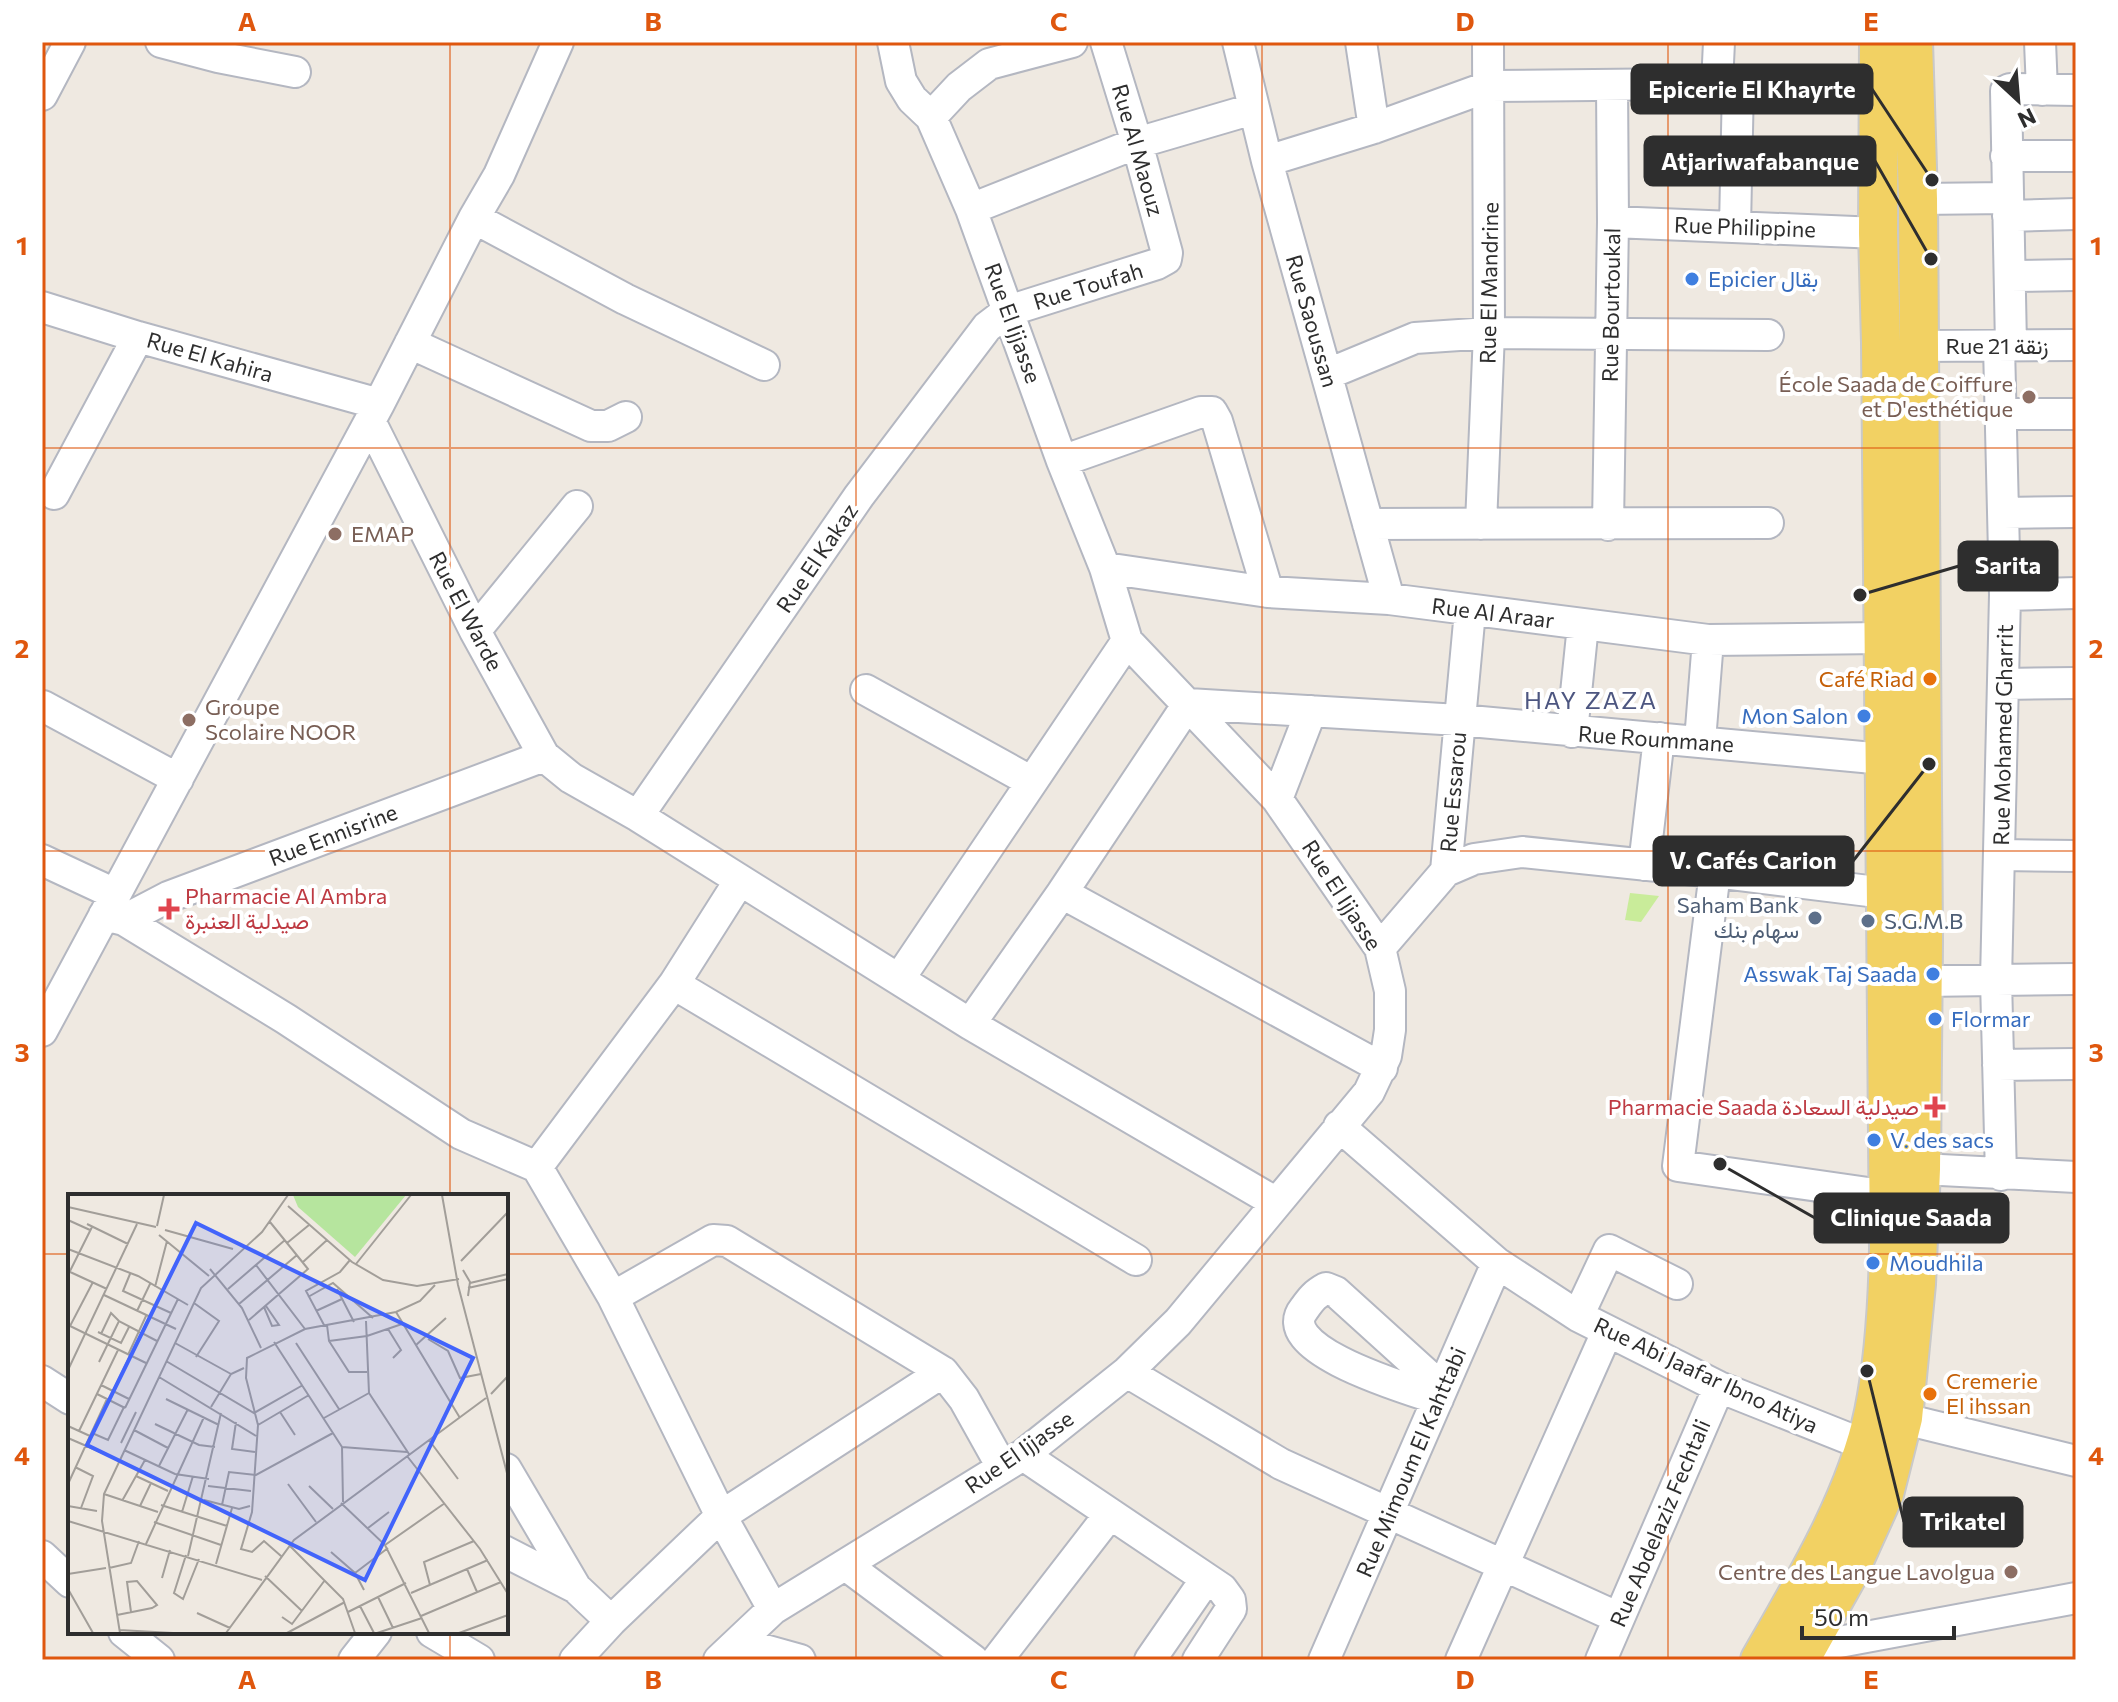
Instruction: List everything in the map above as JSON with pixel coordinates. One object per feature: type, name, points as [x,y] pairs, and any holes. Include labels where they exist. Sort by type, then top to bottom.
[{"type":"main road","points":[[1803,1654],[1867,1534],[1884,1494],[1889,1196],[1878,233],[1879,42]]},
{"type":"main road","points":[[1760,1660],[1815,1560],[1846,1494],[1884,1433],[1916,1284],[1921,1169],[1922,981],[1918,199],[1913,42]]},
{"type":"street","points":[[42,95],[70,42]]},
{"type":"street","points":[[161,42],[295,72]]},
{"type":"street","points":[[42,1031],[114,909],[178,779],[375,413],[517,137],[558,42]]},
{"type":"street","name":"Rue El Ijjasse","points":[[729,1651],[773,1609],[847,1566],[1012,1461],[1127,1372],[1178,1322],[1369,1092],[1382,1068],[1391,1018],[1390,991],[1380,948],[1277,799],[1127,641],[1105,568],[1062,461],[971,209],[931,117],[912,99],[901,81],[893,42]]},
{"type":"street","points":[[931,117],[959,87],[989,64],[1036,46],[1072,42]]},
{"type":"street","name":"Rue Al Maouz","points":[[1106,42],[1137,143],[1167,253],[1166,259]]},
{"type":"street","name":"Rue Saoussan","points":[[1238,42],[1267,161],[1389,599]]},
{"type":"street","points":[[1361,42],[1374,128]]},
{"type":"street","name":"Rue El Mandrine","points":[[1481,524],[1489,333],[1488,42]]},
{"type":"street","points":[[1719,42],[1727,84],[1735,227]]},
{"type":"street","points":[[2040,42],[2042,90],[2076,90]]},
{"type":"street","points":[[1267,161],[1374,128],[1490,86],[1880,82]]},
{"type":"street","name":"Rue Bourtoukal","points":[[1608,525],[1612,85]]},
{"type":"street","name":"Rue Mohamed Gharrit","points":[[2001,1175],[1996,980],[2005,595],[2001,414],[2010,276],[2006,91],[2042,90]]},
{"type":"street","points":[[971,209],[1137,143],[1253,109]]},
{"type":"street","points":[[2006,156],[2076,156]]},
{"type":"street","points":[[1918,199],[2076,214]]},
{"type":"street","points":[[474,218],[625,299],[764,365]]},
{"type":"street","name":"Rue Philippine","points":[[1613,222],[1878,233]]},
{"type":"street","name":"Rue Toufah","points":[[1008,311],[1166,259]]},
{"type":"street","points":[[2010,276],[2076,275]]},
{"type":"street","name":"Rue El Kahira","points":[[42,307],[375,413]]},
{"type":"street","name":"Rue El Kakaz","points":[[638,816],[859,496],[987,327],[1008,311]]},
{"type":"street","points":[[1328,374],[1415,338],[1489,333],[1768,335]]},
{"type":"street","points":[[54,494],[138,337]]},
{"type":"street","points":[[410,343],[591,426],[608,426],[626,417]]},
{"type":"street","name":"Rue 21 زنقة","points":[[1918,346],[2076,345]]},
{"type":"street","points":[[1062,461],[1201,412],[1212,412],[1268,592]]},
{"type":"street","name":"Rue El Warde","points":[[375,413],[475,631],[544,756]]},
{"type":"street","points":[[2001,414],[2076,414]]},
{"type":"street","points":[[475,631],[577,506]]},
{"type":"street","points":[[2004,513],[2076,512]]},
{"type":"street","points":[[1368,524],[1768,523]]},
{"type":"street","name":"Rue Al Araar","points":[[1105,568],[1268,592],[1389,599],[1708,640],[1882,638]]},
{"type":"street","points":[[2005,595],[2076,593]]},
{"type":"street","name":"Rue Essarou","points":[[1380,948],[1446,871],[1470,611]]},
{"type":"street","points":[[1572,732],[1583,625]]},
{"type":"street","points":[[1700,741],[1708,640]]},
{"type":"street","points":[[899,979],[1127,641]]},
{"type":"street","points":[[2004,684],[2076,683]]},
{"type":"street","points":[[866,690],[1032,782]]},
{"type":"street","points":[[970,1024],[1188,704]]},
{"type":"street","name":"Rue Roummane","points":[[1188,704],[1459,720],[1884,759]]},
{"type":"street","points":[[43,706],[178,779]]},
{"type":"street","points":[[1277,799],[1311,711]]},
{"type":"street","points":[[1644,865],[1659,738]]},
{"type":"street","points":[[544,756],[571,778],[638,816],[970,1024],[1275,1202]]},
{"type":"street","name":"Rue Ennisrine","points":[[114,909],[168,897],[544,756]]},
{"type":"street","points":[[1446,871],[1474,859],[1522,852],[1885,893]]},
{"type":"street","points":[[2001,855],[2076,856]]},
{"type":"street","points":[[42,860],[461,1134],[537,1167],[613,1297],[721,1516],[773,1609]]},
{"type":"street","points":[[1715,872],[1678,1166],[1889,1196]]},
{"type":"street","points":[[537,1167],[674,984],[740,880]]},
{"type":"street","points":[[1062,893],[1382,1068]]},
{"type":"street","points":[[1922,981],[2076,979]]},
{"type":"street","points":[[674,984],[1136,1260]]},
{"type":"street","points":[[1998,1065],[2076,1064]]},
{"type":"street","name":"Rue Abi Jaafar Ibno Atiya","points":[[1339,1126],[1497,1263],[1578,1316],[1719,1387],[1884,1433],[2076,1461]]},
{"type":"street","points":[[1921,1169],[2076,1177]]},
{"type":"street","points":[[613,1297],[713,1240],[727,1241],[943,1372],[1012,1461],[1110,1514],[1222,1589],[1230,1600],[1231,1609],[1198,1660]]},
{"type":"street","points":[[1578,1316],[1609,1250],[1677,1284]]},
{"type":"street","name":"Rue Mimoum El Kahttabi","points":[[1324,1660],[1497,1263]]},
{"type":"street","points":[[1461,1660],[1607,1332]]},
{"type":"street","points":[[575,1660],[611,1621],[721,1516],[943,1372]]},
{"type":"street","points":[[1127,1372],[1281,1464],[1619,1618]]},
{"type":"street","points":[[42,1381],[68,1398]]},
{"type":"street","name":"Rue Abdelaziz Fechtali","points":[[1601,1660],[1719,1387]]},
{"type":"street","points":[[508,1472],[576,1588]]},
{"type":"street","points":[[997,1660],[1110,1514]]},
{"type":"street","points":[[508,1553],[576,1588],[611,1621]]},
{"type":"street","points":[[42,1556],[68,1580]]},
{"type":"street","points":[[847,1566],[973,1660]]},
{"type":"street","points":[[1150,1660],[1206,1579]]},
{"type":"street","points":[[1803,1654],[2076,1598]]},
{"type":"street","points":[[126,1634],[159,1660]]},
{"type":"street","points":[[354,1660],[374,1634]]},
{"type":"street","points":[[435,1634],[479,1660]]},
{"type":"street","points":[[729,1651],[800,1660]]},
{"type":"green space","points":[[1630,893],[1659,896],[1641,922],[1625,920]]},
{"type":"place","name":"Epicerie El Khayrte","points":[[1932,180]]},
{"type":"place","name":"Atjariwafabanque","points":[[1931,259]]},
{"type":"place","name":"Epicier بقال","points":[[1692,279]]},
{"type":"place","name":"École Saada de Coiffure et D'esthétique","points":[[2029,397]]},
{"type":"place","name":"EMAP","points":[[335,534]]},
{"type":"place","name":"Sarita","points":[[1860,595]]},
{"type":"place","name":"Café Riad","points":[[1930,679]]},
{"type":"place","name":"Mon Salon","points":[[1864,716]]},
{"type":"place","name":"Groupe Scolaire NOOR","points":[[189,720]]},
{"type":"place","name":"V. Cafés Carion","points":[[1929,764]]},
{"type":"place","name":"Pharmacie Al Ambra صيدلية العنبرة","points":[[169,909]]},
{"type":"place","name":"Saham Bank سهام بنك","points":[[1815,918]]},
{"type":"place","name":"S.G.M.B","points":[[1868,921]]},
{"type":"place","name":"Asswak Taj Saada","points":[[1933,974]]},
{"type":"place","name":"Flormar","points":[[1935,1019]]},
{"type":"place","name":"Pharmacie Saada صيدلية السعادة","points":[[1935,1107]]},
{"type":"place","name":"V. des sacs","points":[[1874,1140]]},
{"type":"place","name":"Clinique Saada","points":[[1720,1164]]},
{"type":"place","name":"Moudhila","points":[[1873,1263]]},
{"type":"place","name":"Trikatel","points":[[1867,1371]]},
{"type":"place","name":"Cremerie El ihssan","points":[[1930,1394]]},
{"type":"place","name":"Centre des Langue Lavolgua","points":[[2011,1572]]},
{"type":"district","name":"HAY ZAZA","points":[[1591,701]]}]
